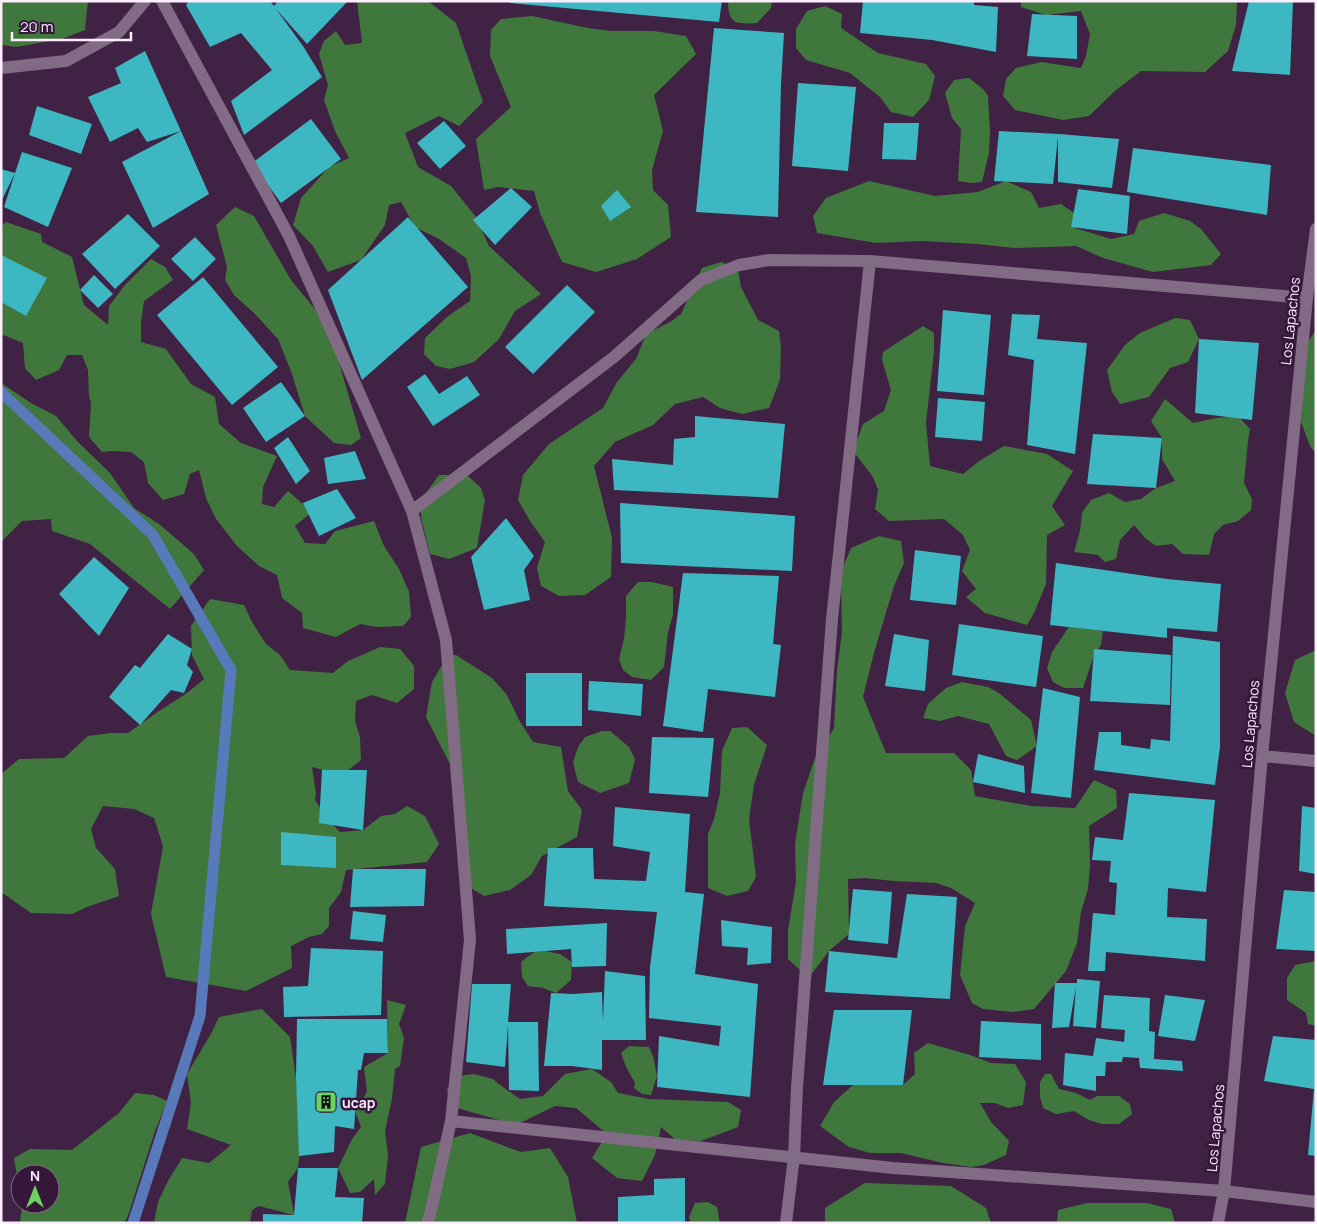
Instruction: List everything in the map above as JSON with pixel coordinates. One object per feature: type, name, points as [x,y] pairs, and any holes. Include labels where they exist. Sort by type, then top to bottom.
[{"type":"street","points":[[1,68],[66,61],[119,32],[145,1]]},
{"type":"street","points":[[162,1],[289,236],[412,511],[446,640],[470,940],[451,1121],[427,1223]]},
{"type":"street","name":"Los Lapachos","points":[[1218,1223],[1224,1190],[1262,756],[1306,298],[1316,229]]},
{"type":"street","points":[[412,511],[614,356],[701,280],[739,265],[769,260],[870,261],[1306,298]]},
{"type":"street","points":[[786,1223],[794,1157],[797,1087],[832,619],[870,261]]},
{"type":"street","points":[[1262,756],[1316,761]]},
{"type":"street","points":[[451,1121],[893,1168],[1224,1190],[1316,1202]]},
{"type":"green space","points":[[1,1],[88,1],[85,30],[62,39],[16,47],[1,45]]},
{"type":"green space","points":[[357,1],[428,1],[456,23],[483,102],[459,126],[439,116],[405,133],[418,167],[451,186],[476,217],[489,246],[541,294],[515,311],[499,339],[474,362],[450,369],[436,366],[424,354],[425,338],[448,316],[470,301],[471,276],[466,258],[439,239],[415,227],[401,202],[389,205],[385,225],[361,260],[328,272],[313,246],[293,225],[301,198],[329,167],[349,158],[335,131],[324,100],[328,85],[319,54],[324,41],[336,31],[345,45],[362,43]]},
{"type":"green space","points":[[728,1],[772,1],[771,8],[757,23],[739,23],[732,19],[730,15]]},
{"type":"green space","points":[[1021,1],[1237,1],[1236,25],[1228,51],[1205,72],[1141,71],[1116,90],[1089,116],[1063,120],[1015,110],[1003,96],[1006,79],[1016,68],[1041,62],[1081,68],[1086,56],[1090,34],[1081,11],[1046,15],[1021,7]]},
{"type":"green space","points":[[825,6],[842,14],[841,28],[878,53],[926,64],[935,76],[929,100],[913,117],[891,112],[880,97],[850,73],[806,60],[796,48],[796,29],[807,11]]},
{"type":"green space","points":[[532,16],[610,31],[654,31],[686,36],[696,54],[654,95],[663,131],[652,170],[653,190],[668,205],[671,237],[637,259],[596,272],[562,262],[540,213],[534,191],[498,187],[484,190],[476,139],[511,107],[490,56],[491,30],[501,19]]},
{"type":"green space","points":[[969,78],[983,89],[988,96],[990,133],[989,153],[982,182],[971,183],[958,181],[961,129],[952,118],[945,93],[954,80]]},
{"type":"green space","points":[[869,181],[935,196],[978,192],[1006,181],[1031,192],[1039,208],[1061,204],[1074,213],[1075,228],[1111,239],[1134,234],[1139,221],[1164,213],[1190,221],[1201,229],[1221,254],[1211,265],[1153,272],[1103,258],[1076,246],[1014,248],[922,241],[876,243],[817,233],[813,216],[826,198]]},
{"type":"green space","points":[[235,207],[254,216],[291,280],[328,325],[361,438],[351,445],[334,443],[305,416],[291,371],[278,339],[234,295],[225,280],[227,267],[216,225]]},
{"type":"green space","points":[[6,222],[41,234],[42,242],[72,257],[84,305],[108,325],[109,306],[125,285],[151,259],[165,267],[173,280],[144,301],[141,342],[166,349],[191,384],[215,397],[219,424],[241,443],[277,456],[263,487],[262,504],[274,507],[288,491],[312,512],[295,526],[305,543],[325,544],[335,531],[374,521],[384,546],[399,569],[409,592],[411,617],[403,626],[377,627],[360,624],[336,637],[303,628],[302,613],[282,598],[277,575],[259,566],[237,546],[216,519],[206,498],[199,470],[190,474],[184,494],[163,500],[148,483],[144,462],[131,452],[102,452],[89,437],[91,403],[88,370],[82,355],[67,355],[59,370],[36,380],[25,368],[23,343],[1,334],[1,226]]},
{"type":"green space","points":[[721,262],[738,269],[741,287],[758,320],[779,331],[781,347],[780,380],[769,408],[742,414],[720,408],[703,397],[675,404],[653,425],[615,442],[594,466],[612,538],[611,577],[585,595],[559,596],[541,586],[537,568],[545,542],[518,500],[523,475],[549,444],[603,408],[617,382],[636,359],[646,334],[681,314],[702,268]]},
{"type":"green space","points":[[1175,318],[1190,320],[1199,339],[1188,362],[1170,368],[1149,397],[1120,404],[1112,392],[1107,370],[1125,345],[1140,333]]},
{"type":"green space","points":[[923,326],[934,333],[934,352],[926,423],[930,466],[963,474],[979,461],[1004,446],[1047,454],[1073,471],[1052,506],[1065,525],[1047,535],[1046,584],[1027,625],[985,613],[966,597],[976,589],[962,571],[970,550],[963,535],[944,519],[889,521],[875,509],[878,490],[873,477],[853,451],[863,424],[884,411],[891,390],[882,360],[883,352]]},
{"type":"green space","points":[[1316,330],[1316,454],[1310,446],[1301,422],[1307,343]]},
{"type":"green space","points":[[1,383],[31,403],[56,416],[77,441],[110,473],[134,508],[159,524],[194,554],[204,570],[170,609],[90,544],[52,531],[51,519],[22,521],[1,542]]},
{"type":"green space","points":[[1165,399],[1193,423],[1238,416],[1250,429],[1244,483],[1252,499],[1251,510],[1238,521],[1223,525],[1214,534],[1209,555],[1183,554],[1172,544],[1156,546],[1145,538],[1134,525],[1120,540],[1116,559],[1105,562],[1098,555],[1074,552],[1080,531],[1082,513],[1091,500],[1109,493],[1125,502],[1141,499],[1156,488],[1175,481],[1162,459],[1162,438],[1151,421]]},
{"type":"green space","points":[[439,475],[467,475],[481,488],[485,500],[477,548],[449,559],[430,554],[421,518],[421,500]]},
{"type":"green space","points":[[879,536],[901,541],[904,563],[894,586],[863,697],[886,753],[954,753],[971,770],[975,796],[1031,806],[1075,808],[1094,780],[1116,790],[1117,808],[1089,826],[1090,866],[1088,889],[1081,912],[1077,943],[1066,971],[1034,1009],[1013,1012],[983,1009],[972,1003],[960,975],[965,926],[975,903],[951,888],[936,883],[865,878],[848,879],[849,934],[829,951],[810,976],[801,971],[788,959],[788,930],[796,882],[795,844],[803,793],[815,758],[834,728],[837,670],[842,632],[841,582],[843,567],[851,548]]},
{"type":"green space","points":[[638,582],[652,582],[673,587],[673,615],[668,632],[664,667],[651,680],[632,677],[623,670],[619,659],[624,639],[626,596]]},
{"type":"green space","points":[[210,599],[244,605],[266,644],[280,655],[290,670],[333,673],[348,661],[380,647],[400,649],[414,666],[414,689],[397,703],[372,695],[356,701],[355,721],[360,737],[361,760],[342,775],[312,767],[316,793],[315,800],[328,820],[340,832],[363,830],[381,816],[395,814],[407,806],[425,816],[439,844],[427,862],[346,870],[341,892],[329,908],[329,926],[322,934],[309,937],[291,946],[292,968],[246,991],[166,977],[151,914],[163,846],[154,818],[134,809],[103,806],[91,829],[96,848],[115,869],[119,896],[72,914],[31,913],[1,892],[1,774],[19,759],[64,758],[88,736],[128,733],[187,693],[204,679],[192,655],[191,626]]},
{"type":"green space","points":[[1069,627],[1103,631],[1101,645],[1094,655],[1083,688],[1064,688],[1053,682],[1047,668],[1052,652]]},
{"type":"green space","points":[[1316,650],[1316,736],[1294,722],[1285,693],[1295,660]]},
{"type":"green space","points":[[448,655],[456,655],[492,678],[507,695],[519,720],[533,742],[561,747],[568,791],[582,810],[577,837],[542,856],[531,875],[510,890],[484,896],[466,885],[451,766],[426,717],[432,682]]},
{"type":"green space","points":[[962,682],[988,687],[999,693],[1031,720],[1037,746],[1017,760],[1006,756],[989,724],[958,716],[940,721],[923,718],[928,704],[946,688]]},
{"type":"green space","points":[[747,727],[767,745],[754,785],[749,819],[756,877],[748,891],[727,896],[708,888],[708,834],[714,819],[720,793],[722,751],[732,728]]},
{"type":"green space","points":[[602,731],[610,731],[629,747],[635,759],[629,783],[600,793],[578,782],[573,762],[578,747],[585,737]]},
{"type":"green space","points":[[545,951],[560,954],[572,962],[571,980],[556,993],[543,988],[528,986],[522,977],[521,962],[534,952]]},
{"type":"green space","points":[[1316,961],[1316,1026],[1308,1024],[1306,1013],[1287,1000],[1287,978],[1295,965]]},
{"type":"green space","points":[[387,1000],[406,1005],[399,1024],[404,1038],[400,1066],[395,1069],[392,1099],[385,1131],[388,1155],[385,1184],[375,1195],[374,1179],[360,1192],[350,1193],[338,1168],[352,1139],[361,1127],[355,1111],[367,1092],[364,1067],[388,1053]]},
{"type":"green space","points":[[262,1009],[290,1037],[296,1078],[301,1142],[298,1168],[288,1182],[294,1215],[259,1206],[252,1210],[250,1223],[154,1223],[158,1202],[182,1158],[209,1163],[231,1145],[187,1129],[191,1103],[187,1074],[219,1017]]},
{"type":"green space","points":[[928,1043],[991,1063],[1015,1064],[1026,1082],[1023,1105],[1008,1108],[995,1103],[980,1103],[991,1122],[1009,1141],[1006,1155],[984,1165],[971,1167],[943,1163],[901,1153],[870,1153],[849,1147],[820,1126],[834,1102],[853,1085],[903,1085],[915,1074],[914,1053]]},
{"type":"green space","points":[[629,1046],[649,1047],[657,1076],[651,1095],[642,1094],[634,1088],[635,1083],[621,1053]]},
{"type":"green space","points":[[592,1069],[611,1082],[618,1093],[649,1099],[728,1102],[741,1110],[738,1127],[701,1141],[676,1140],[661,1127],[655,1155],[642,1181],[617,1178],[592,1158],[607,1134],[576,1108],[555,1106],[518,1124],[450,1106],[447,1089],[458,1076],[474,1074],[493,1079],[520,1099],[543,1096],[565,1074]]},
{"type":"green space","points":[[1045,1074],[1051,1074],[1059,1089],[1076,1093],[1090,1100],[1097,1096],[1119,1096],[1130,1104],[1132,1114],[1119,1124],[1102,1124],[1089,1120],[1074,1111],[1056,1114],[1043,1108],[1040,1097],[1040,1082]]},
{"type":"green space","points":[[135,1093],[154,1095],[167,1101],[124,1223],[20,1223],[21,1214],[60,1214],[60,1164],[15,1164],[14,1158],[30,1149],[72,1150],[119,1113]]},
{"type":"green space","points":[[470,1133],[521,1152],[550,1148],[568,1177],[577,1223],[405,1223],[421,1147]]},
{"type":"green space","points":[[865,1183],[951,1186],[986,1208],[991,1223],[825,1223],[825,1208]]},
{"type":"green space","points":[[708,1202],[717,1207],[720,1223],[691,1223],[689,1217],[695,1203]]},
{"type":"green space","points":[[1087,1203],[1147,1203],[1171,1209],[1175,1223],[1057,1223],[1058,1210]]},
{"type":"building","points":[[189,1],[270,1],[274,6],[278,1],[348,1],[307,44],[276,9],[303,46],[322,77],[244,135],[231,101],[272,70],[241,33],[210,47],[186,5]]},
{"type":"building","points":[[510,1],[722,1],[719,22],[510,3]]},
{"type":"building","points":[[863,1],[974,1],[974,5],[998,7],[996,52],[932,40],[860,33]]},
{"type":"building","points":[[1249,1],[1293,1],[1290,75],[1232,71]]},
{"type":"building","points":[[1032,14],[1077,16],[1077,59],[1027,56]]},
{"type":"building","points":[[714,28],[784,33],[778,217],[696,212]]},
{"type":"building","points":[[145,51],[181,131],[147,142],[138,128],[110,142],[88,97],[121,83],[115,68]]},
{"type":"building","points":[[798,83],[856,87],[848,171],[792,166]]},
{"type":"building","points":[[37,106],[92,124],[81,154],[29,135]]},
{"type":"building","points":[[311,119],[341,159],[281,203],[252,163]]},
{"type":"building","points":[[444,121],[466,146],[440,169],[417,143]]},
{"type":"building","points":[[884,123],[919,123],[916,160],[882,159]]},
{"type":"building","points":[[181,131],[209,194],[153,228],[122,162]]},
{"type":"building","points":[[999,131],[1119,139],[1112,188],[1058,182],[1058,137],[1053,184],[994,181]]},
{"type":"building","points":[[1133,148],[1271,165],[1267,215],[1127,192]]},
{"type":"building","points":[[22,152],[72,168],[48,227],[4,207]]},
{"type":"building","points":[[1,169],[15,173],[1,202]]},
{"type":"building","points":[[511,188],[532,207],[495,245],[473,220]]},
{"type":"building","points":[[1078,189],[1130,196],[1127,234],[1071,227]]},
{"type":"building","points":[[617,190],[631,207],[610,221],[601,206]]},
{"type":"building","points":[[128,214],[160,246],[115,289],[82,254]]},
{"type":"building","points":[[408,217],[468,287],[362,380],[328,290]]},
{"type":"building","points":[[195,237],[216,259],[193,281],[171,259]]},
{"type":"building","points":[[1,255],[47,278],[26,316],[1,302]]},
{"type":"building","points":[[94,275],[113,294],[98,308],[80,290]]},
{"type":"building","points":[[203,277],[278,367],[232,405],[157,315]]},
{"type":"building","points":[[567,285],[595,312],[533,374],[505,347]]},
{"type":"building","points":[[943,310],[991,315],[984,395],[937,391]]},
{"type":"building","points":[[1012,314],[1040,315],[1037,339],[1087,343],[1075,454],[1027,445],[1034,360],[1008,355]]},
{"type":"building","points":[[1199,339],[1259,343],[1252,420],[1195,413]]},
{"type":"building","points":[[425,374],[439,394],[467,376],[480,395],[433,426],[407,387]]},
{"type":"building","points":[[281,382],[305,416],[266,442],[243,408]]},
{"type":"building","points":[[938,398],[985,402],[982,441],[935,437]]},
{"type":"building","points":[[695,416],[785,424],[778,498],[614,490],[612,459],[673,465],[674,439],[695,437]]},
{"type":"building","points":[[1093,434],[1162,438],[1156,488],[1087,484]]},
{"type":"building","points":[[288,437],[310,471],[296,484],[274,448]]},
{"type":"building","points":[[355,451],[366,479],[328,484],[324,458]]},
{"type":"building","points":[[337,489],[356,518],[319,536],[303,503]]},
{"type":"building","points":[[620,503],[795,516],[792,571],[621,563]]},
{"type":"building","points":[[506,518],[534,556],[524,570],[530,600],[484,610],[471,557]]},
{"type":"building","points":[[915,550],[961,556],[956,605],[910,600]]},
{"type":"building","points":[[94,557],[129,588],[99,636],[59,594]]},
{"type":"building","points":[[1056,563],[1167,579],[1221,584],[1217,632],[1167,628],[1167,638],[1050,625]]},
{"type":"building","points":[[683,573],[779,576],[773,644],[781,645],[775,697],[708,689],[703,732],[663,726]]},
{"type":"building","points":[[959,624],[1043,636],[1036,687],[952,675]]},
{"type":"building","points":[[168,634],[192,649],[187,665],[193,672],[184,693],[171,690],[140,725],[109,697],[135,665],[140,668]]},
{"type":"building","points":[[894,634],[929,640],[925,691],[885,686]]},
{"type":"building","points":[[1173,636],[1220,642],[1220,747],[1215,785],[1094,770],[1099,732],[1121,732],[1121,745],[1150,749],[1151,739],[1170,741]]},
{"type":"building","points":[[1094,649],[1171,655],[1170,705],[1090,701]]},
{"type":"building","points":[[526,673],[582,673],[582,726],[526,726]]},
{"type":"building","points":[[589,681],[643,684],[641,716],[588,710]]},
{"type":"building","points":[[1043,688],[1080,697],[1071,798],[1031,793]]},
{"type":"building","points":[[652,737],[714,738],[708,797],[649,793]]},
{"type":"building","points":[[978,754],[1024,766],[1025,793],[973,782]]},
{"type":"building","points":[[322,770],[367,770],[363,830],[319,823]]},
{"type":"building","points":[[1129,793],[1215,800],[1206,892],[1168,888],[1167,917],[1207,919],[1205,961],[1106,952],[1105,971],[1088,971],[1093,913],[1115,915],[1117,883],[1109,882],[1111,861],[1092,860],[1095,837],[1123,840]]},
{"type":"building","points":[[1302,806],[1316,808],[1316,874],[1299,871]]},
{"type":"building","points":[[615,807],[690,814],[685,892],[704,894],[695,974],[758,984],[750,1097],[657,1087],[659,1036],[719,1046],[721,1026],[649,1018],[650,967],[657,912],[544,906],[548,848],[593,848],[594,879],[646,881],[650,852],[613,846]]},
{"type":"building","points":[[281,832],[336,837],[336,868],[281,865]]},
{"type":"building","points":[[353,869],[426,869],[424,906],[350,907]]},
{"type":"building","points":[[853,889],[892,892],[888,944],[848,940]]},
{"type":"building","points":[[1284,890],[1316,892],[1316,951],[1276,949]]},
{"type":"building","points":[[907,894],[957,897],[950,999],[825,992],[829,951],[897,958]]},
{"type":"building","points":[[353,911],[386,915],[383,942],[350,939]]},
{"type":"building","points":[[721,920],[772,927],[771,963],[747,965],[748,948],[722,946]]},
{"type":"building","points":[[607,923],[606,966],[572,967],[571,949],[507,954],[506,929]]},
{"type":"building","points":[[311,948],[383,951],[381,1015],[284,1017],[283,987],[308,986]]},
{"type":"building","points":[[605,971],[645,976],[646,1040],[602,1040],[602,1070],[572,1066],[544,1066],[551,993],[602,992],[603,1021]]},
{"type":"building","points":[[1077,979],[1100,981],[1096,1028],[1073,1026],[1076,987],[1069,1027],[1052,1028],[1055,983],[1077,983]]},
{"type":"building","points":[[472,984],[511,984],[508,1022],[538,1022],[539,1091],[509,1090],[508,1025],[505,1067],[466,1062]]},
{"type":"building","points":[[1104,995],[1150,998],[1149,1031],[1155,1032],[1154,1059],[1182,1061],[1183,1071],[1140,1068],[1139,1058],[1123,1057],[1122,1062],[1106,1062],[1105,1076],[1096,1076],[1096,1091],[1063,1085],[1065,1053],[1093,1056],[1096,1038],[1124,1042],[1125,1030],[1101,1028]]},
{"type":"building","points":[[1165,995],[1205,1000],[1195,1041],[1158,1036]]},
{"type":"building","points":[[834,1010],[912,1010],[903,1085],[823,1085]]},
{"type":"building","points":[[297,1019],[387,1019],[388,1053],[364,1053],[361,1070],[358,1070],[354,1129],[335,1126],[334,1152],[299,1156],[296,1078]]},
{"type":"building","points":[[981,1021],[1041,1024],[1041,1060],[979,1057]]},
{"type":"building","points":[[1273,1036],[1316,1040],[1316,1156],[1308,1155],[1314,1089],[1264,1081]]},
{"type":"building","points":[[298,1168],[338,1168],[335,1197],[364,1198],[362,1223],[263,1223],[263,1214],[294,1215]]},
{"type":"building","points":[[685,1178],[685,1223],[618,1223],[618,1197],[654,1195],[654,1179]]},
{"type":"waterway","points":[[1,392],[153,535],[231,670],[200,1016],[133,1223]]},
{"type":"place","name":"ucap","points":[[326,1102]]}]
